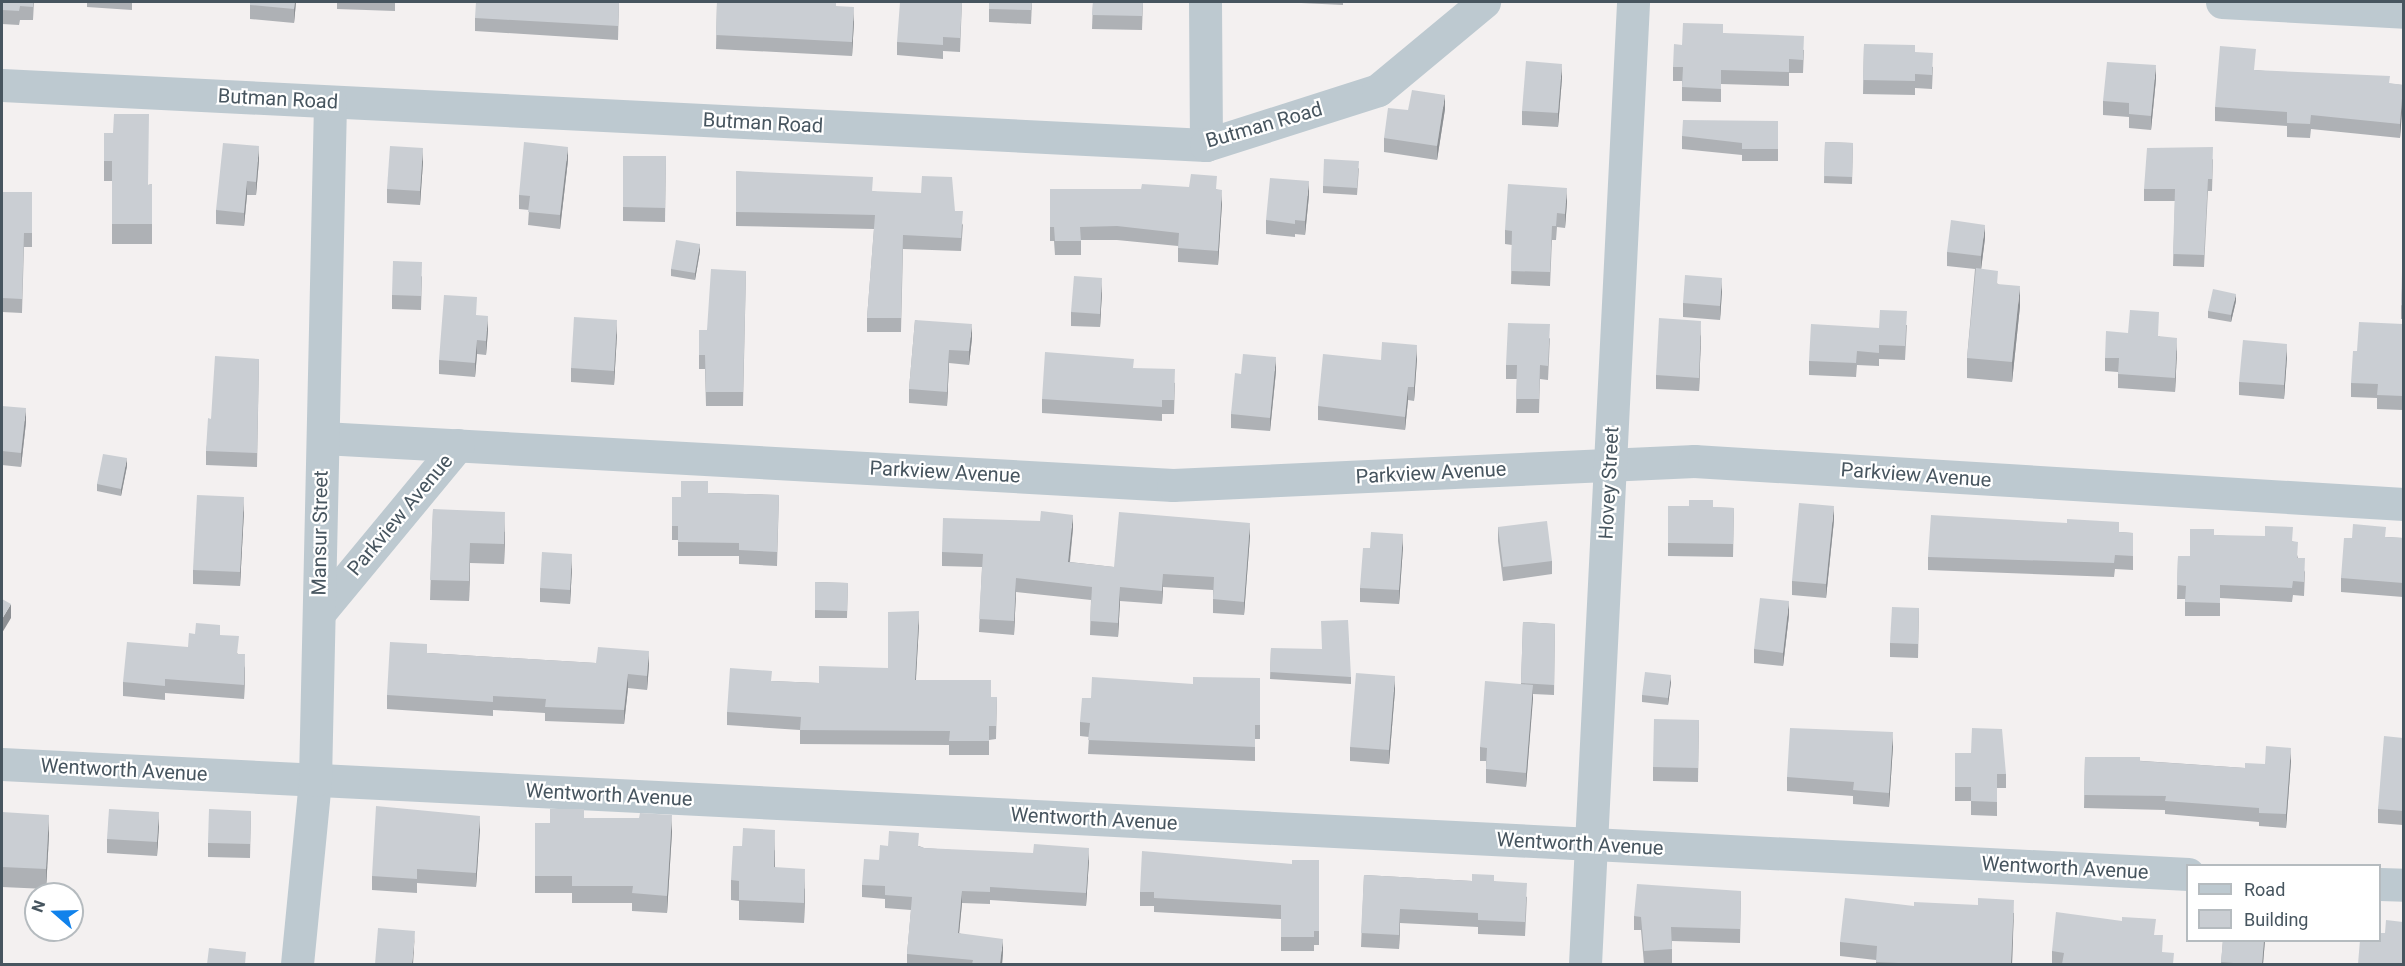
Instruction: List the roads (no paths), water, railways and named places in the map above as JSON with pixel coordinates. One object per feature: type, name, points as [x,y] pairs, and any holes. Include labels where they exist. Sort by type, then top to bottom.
[{"type":"street","points":[[1205,2],[1206,145]]},
{"type":"street","name":"Butman Road","points":[[2,85],[1206,145],[1378,90],[1484,2]]},
{"type":"street","name":"Hovey Street","points":[[1586,964],[1634,2]]},
{"type":"street","points":[[2222,2],[2403,12]]},
{"type":"street","name":"Mansur Street","points":[[297,964],[315,780],[330,102]]},
{"type":"street","name":"Parkview Avenue","points":[[323,438],[1173,485],[1694,461],[2403,504]]},
{"type":"street","name":"Parkview Avenue","points":[[319,613],[458,445]]},
{"type":"street","name":"Wentworth Avenue","points":[[2,764],[2186,874]]},
{"type":"street","points":[[2381,884],[2403,885]]}]
